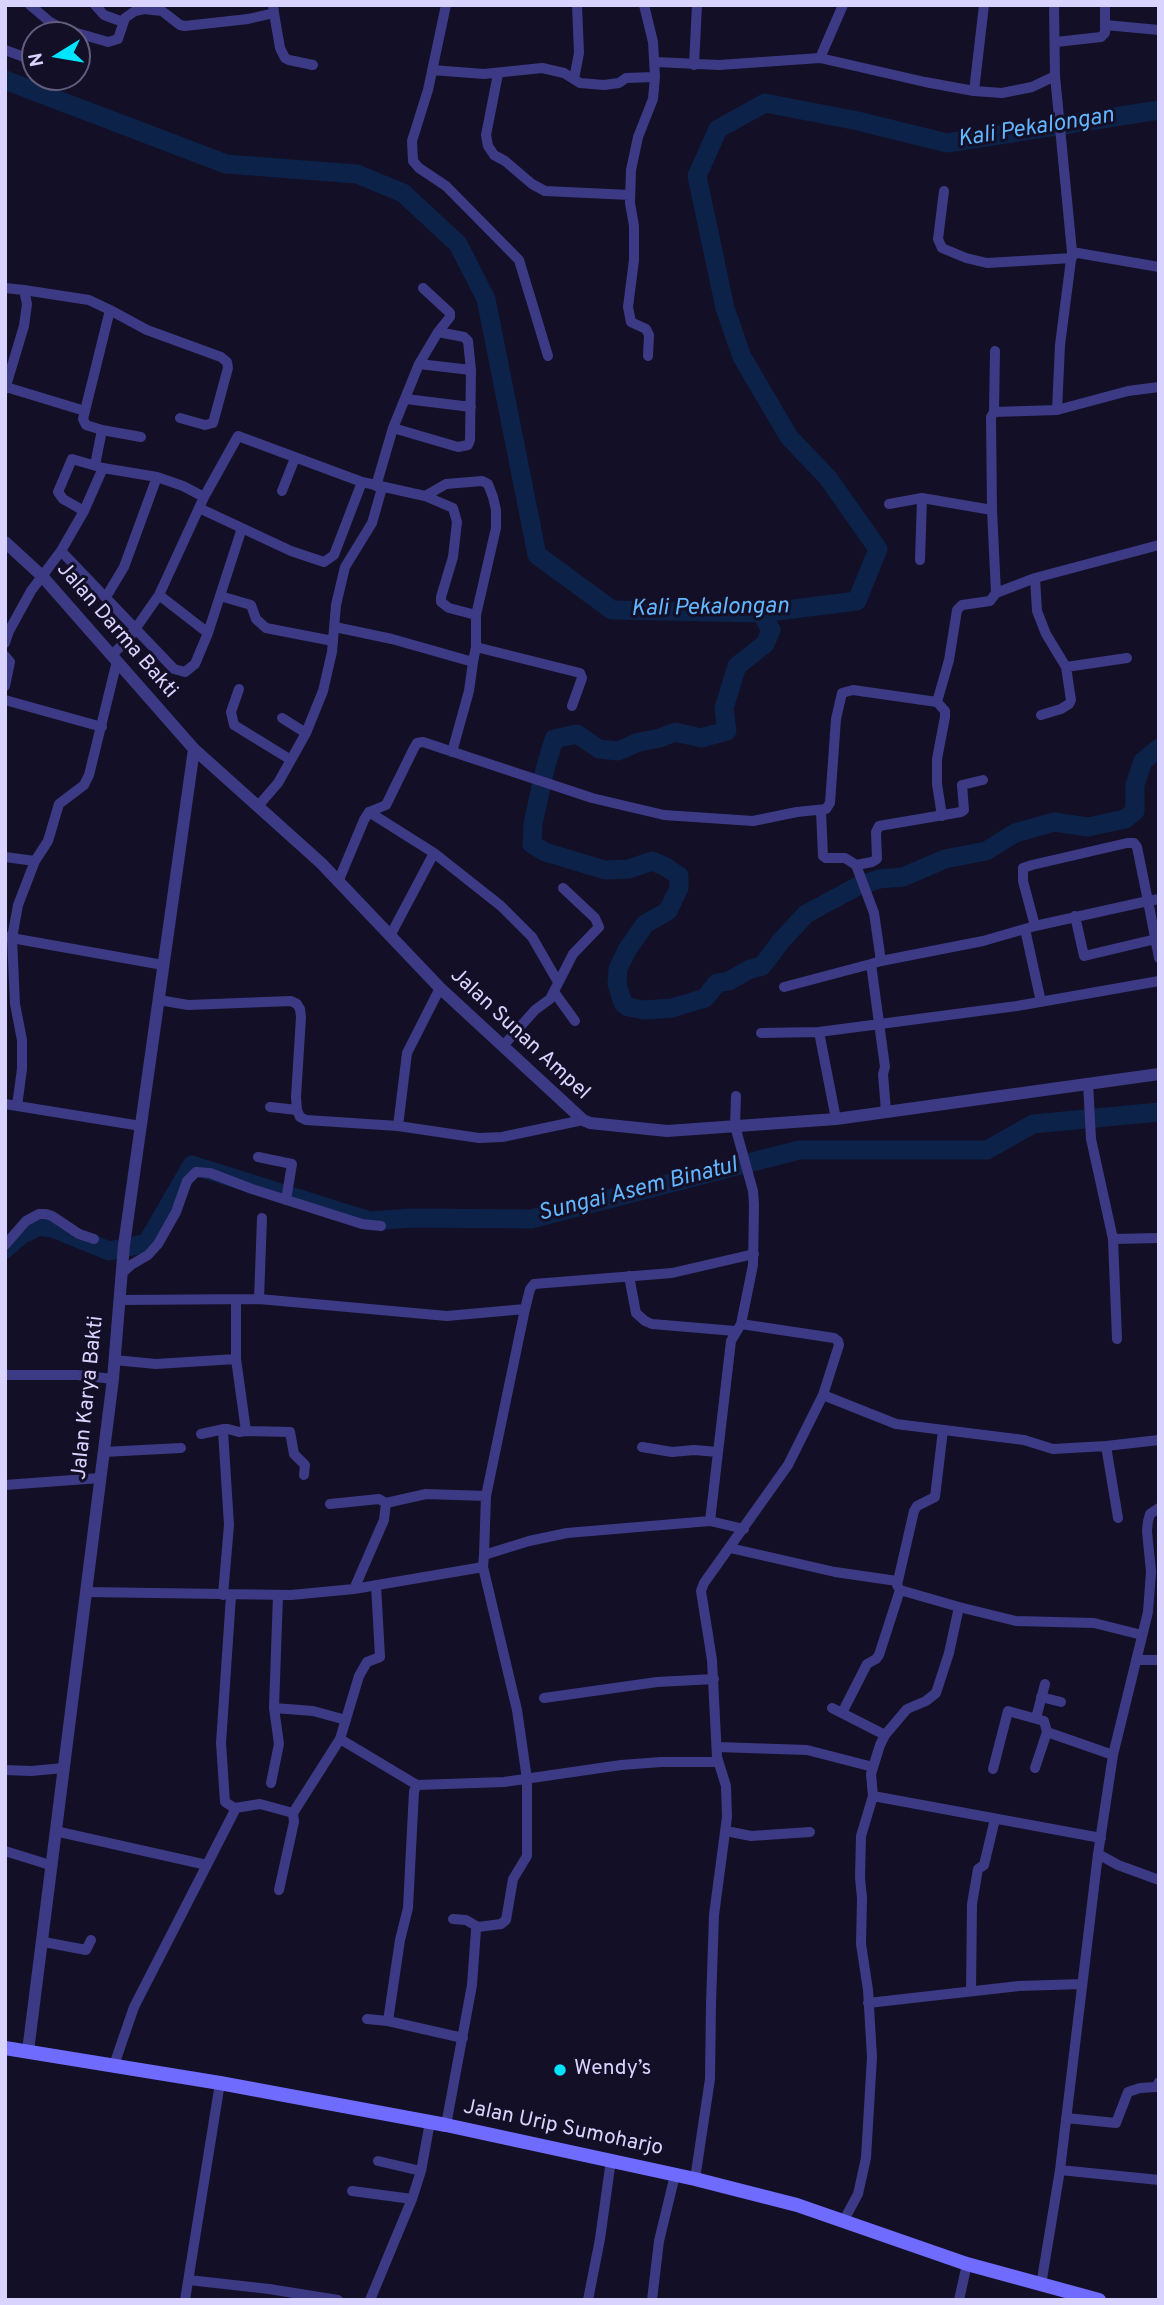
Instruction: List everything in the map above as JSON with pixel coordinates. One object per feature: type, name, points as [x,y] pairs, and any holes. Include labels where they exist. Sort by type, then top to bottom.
[{"type":"main road","name":"Jalan Urip Sumoharjo","points":[[5,2048],[220,2083],[446,2125],[695,2179],[797,2205],[967,2264],[1100,2300]]},
{"type":"street","points":[[30,5],[63,29],[108,42],[118,39],[123,22],[130,14],[150,8],[167,13],[180,25],[185,26],[248,19],[274,9],[280,48],[285,58],[313,65]]},
{"type":"street","points":[[95,5],[104,15],[123,22]]},
{"type":"street","points":[[446,5],[432,70],[412,141],[414,161],[419,168],[446,186],[519,260],[548,356]]},
{"type":"street","points":[[574,79],[579,53],[577,5]]},
{"type":"street","points":[[644,5],[656,62],[653,99],[638,137],[631,170],[634,241],[628,313],[631,322],[646,329],[650,344],[648,356]]},
{"type":"street","points":[[694,65],[697,5]]},
{"type":"street","points":[[820,58],[843,5]]},
{"type":"street","points":[[974,91],[985,5]]},
{"type":"street","points":[[1054,5],[1055,76],[1072,255],[1060,345],[1057,410]]},
{"type":"street","points":[[1056,41],[1101,37],[1105,33],[1105,5]]},
{"type":"street","points":[[1105,25],[1159,30]]},
{"type":"street","points":[[656,62],[694,65],[763,64],[820,58],[974,91],[1002,93],[1032,87],[1055,76]]},
{"type":"street","points":[[432,70],[498,74],[542,68],[564,73],[580,83],[604,85],[619,83],[626,78],[655,77]]},
{"type":"street","points":[[498,74],[486,135],[488,146],[494,155],[545,191],[630,195]]},
{"type":"street","points":[[944,191],[939,244],[942,248],[975,261],[987,263],[1072,255],[1159,267]]},
{"type":"street","points":[[5,288],[89,300],[147,330],[221,357],[227,362],[228,368],[213,423],[205,425],[180,418]]},
{"type":"street","points":[[258,806],[276,785],[291,760],[306,733],[323,691],[333,641],[336,605],[345,567],[372,523],[393,428],[419,364],[450,315],[423,288]]},
{"type":"street","points":[[24,290],[27,314],[6,383],[85,411]]},
{"type":"street","points":[[110,310],[83,423],[89,427],[141,437]]},
{"type":"street","points":[[393,428],[463,447],[468,445],[471,370],[467,338],[438,332]]},
{"type":"street","points":[[995,351],[994,412],[991,417],[996,593]]},
{"type":"street","points":[[419,364],[471,370]]},
{"type":"street","points":[[994,412],[1057,410],[1128,391],[1159,387]]},
{"type":"street","points":[[405,399],[471,407]]},
{"type":"street","points":[[5,643],[19,611],[61,551],[84,511],[99,467],[102,430]]},
{"type":"street","points":[[17,1106],[22,1069],[22,1040],[8,937],[20,897],[35,861],[48,841],[59,804],[84,785],[89,775],[102,727],[115,658],[159,595],[198,508],[238,436],[362,482],[425,496],[453,508],[457,516],[453,557],[441,602],[449,608],[476,615]]},
{"type":"street","points":[[282,491],[295,458]]},
{"type":"street","points":[[84,511],[63,499],[58,492],[72,459],[99,467],[157,477],[204,497]]},
{"type":"street","points":[[106,597],[124,567],[157,477]]},
{"type":"street","points":[[425,496],[446,484],[482,481],[490,487],[496,510],[496,528],[476,615],[476,647],[469,691],[452,752]]},
{"type":"street","points":[[198,508],[311,559],[328,561],[334,555],[362,482]]},
{"type":"street","points":[[889,503],[922,498],[992,510]]},
{"type":"street","points":[[920,560],[922,498]]},
{"type":"street","points":[[61,551],[166,662],[185,673],[195,664],[208,633],[242,528]]},
{"type":"street","name":"Jalan Darma Bakti","points":[[5,542],[48,568],[115,658],[194,749]]},
{"type":"street","points":[[937,702],[949,660],[957,610],[962,605],[990,601],[996,593],[1035,578],[1159,545]]},
{"type":"street","points":[[1035,578],[1037,611],[1066,667],[1071,694],[1069,704],[1041,715]]},
{"type":"street","points":[[159,595],[208,633]]},
{"type":"street","points":[[220,596],[251,605],[256,619],[265,628],[333,641]]},
{"type":"street","points":[[335,627],[392,639],[473,662]]},
{"type":"street","points":[[476,647],[580,673],[582,678],[572,706]]},
{"type":"street","points":[[5,656],[10,662],[5,686]]},
{"type":"street","points":[[1066,667],[1127,658]]},
{"type":"street","points":[[239,689],[231,712],[234,725],[291,760]]},
{"type":"street","points":[[338,882],[369,812],[386,805],[391,798],[417,743],[423,742],[592,799],[664,815],[753,821],[797,811],[821,811],[831,803],[836,719],[842,693],[852,690],[937,702],[945,710],[937,760],[937,785],[942,816]]},
{"type":"street","points":[[5,699],[102,727]]},
{"type":"street","points":[[282,719],[306,733]]},
{"type":"street","name":"Jalan Sunan Ampel","points":[[194,749],[321,863],[440,988],[583,1120],[601,1126],[667,1131],[836,1119],[1159,1074]]},
{"type":"street","name":"Jalan Karya Bakti","points":[[28,2051],[44,1942],[50,1865],[113,1378],[124,1245],[194,749]]},
{"type":"street","points":[[856,865],[877,859],[876,832],[879,826],[964,810],[962,785],[983,780]]},
{"type":"street","points":[[821,811],[823,856],[845,858],[856,865],[874,914],[886,1111]]},
{"type":"street","points":[[369,812],[434,853],[501,906],[532,937],[575,1021]]},
{"type":"street","points":[[1041,1002],[1022,877],[1023,869],[1032,865],[1135,843],[1154,900],[1159,958]]},
{"type":"street","points":[[390,936],[434,853]]},
{"type":"street","points":[[5,857],[35,861]]},
{"type":"street","points":[[503,1046],[535,1010],[550,999],[573,954],[599,927],[595,918],[563,888]]},
{"type":"street","points":[[784,987],[876,963],[983,941],[1075,916],[1154,900]]},
{"type":"street","points":[[1075,916],[1084,956],[1157,942]]},
{"type":"street","points":[[8,937],[163,965]]},
{"type":"street","points":[[761,1033],[819,1032],[879,1021],[1041,1002],[1159,981]]},
{"type":"street","points":[[398,1126],[407,1053],[440,988]]},
{"type":"street","points":[[159,1000],[188,1005],[290,1001],[297,1004],[301,1017],[296,1081],[297,1110],[300,1117],[313,1121],[398,1126],[480,1138],[502,1137],[583,1120]]},
{"type":"street","points":[[819,1032],[836,1119]]},
{"type":"street","points":[[1088,1083],[1090,1126],[1113,1239],[1117,1339]]},
{"type":"street","points":[[710,1521],[731,1341],[738,1328],[753,1271],[753,1191],[735,1126],[736,1096]]},
{"type":"street","points":[[5,1104],[96,1121],[141,1126]]},
{"type":"street","points":[[270,1107],[297,1110]]},
{"type":"street","points":[[258,1157],[292,1164],[287,1199]]},
{"type":"street","points":[[121,1275],[153,1251],[176,1212],[187,1181],[197,1172],[210,1173],[362,1224],[381,1226]]},
{"type":"street","points":[[5,1245],[26,1221],[46,1213],[79,1234],[94,1239]]},
{"type":"street","points":[[259,1299],[262,1218]]},
{"type":"street","points":[[1113,1239],[1159,1238]]},
{"type":"street","points":[[453,1919],[466,1920],[478,1927],[501,1924],[506,1920],[513,1879],[527,1856],[527,1779],[517,1710],[483,1567],[486,1496],[530,1289],[534,1284],[691,1270],[754,1254]]},
{"type":"street","points":[[629,1276],[636,1313],[652,1324],[738,1328],[834,1338],[839,1345],[823,1395],[788,1465],[701,1591],[713,1679],[718,1762],[726,1786],[726,1831],[714,1915],[710,2079],[695,2179]]},
{"type":"street","points":[[120,1300],[259,1299],[447,1316],[525,1309]]},
{"type":"street","points":[[236,1300],[236,1359],[246,1431]]},
{"type":"street","points":[[114,1360],[156,1364],[236,1359]]},
{"type":"street","points":[[5,1375],[113,1378]]},
{"type":"street","points":[[823,1395],[896,1424],[1024,1440],[1053,1449],[1159,1440]]},
{"type":"street","points":[[224,1429],[229,1525],[221,1743],[225,1802],[235,1808],[260,1804],[293,1813]]},
{"type":"street","points":[[201,1434],[224,1429],[239,1432],[290,1432],[294,1454],[304,1465],[304,1475]]},
{"type":"street","points":[[885,1735],[837,1709],[867,1664],[879,1656],[899,1586],[914,1511],[917,1506],[935,1497],[943,1430]]},
{"type":"street","points":[[1106,1446],[1118,1518]]},
{"type":"street","points":[[642,1447],[672,1452],[718,1452]]},
{"type":"street","points":[[104,1452],[181,1448]]},
{"type":"street","points":[[5,1485],[100,1478]]},
{"type":"street","points":[[330,1504],[379,1499],[386,1503],[426,1494],[486,1496]]},
{"type":"street","points":[[354,1588],[384,1520],[386,1503]]},
{"type":"street","points":[[1041,2285],[1060,2170],[1112,1755],[1155,1572],[1148,1521],[1150,1514],[1159,1508]]},
{"type":"street","points":[[484,1555],[567,1533],[710,1521],[744,1529]]},
{"type":"street","points":[[730,1548],[899,1586],[958,1607],[1016,1621],[1094,1623],[1142,1635]]},
{"type":"street","points":[[86,1592],[278,1595],[376,1585],[483,1567]]},
{"type":"street","points":[[278,1889],[292,1833],[293,1813],[340,1739],[359,1676],[367,1662],[380,1657],[376,1585]]},
{"type":"street","points":[[271,1783],[279,1744],[274,1708],[278,1595]]},
{"type":"street","points":[[844,2220],[858,2194],[866,2158],[872,2057],[869,2003],[860,1944],[860,1878],[861,1836],[873,1796],[871,1774],[885,1735],[907,1709],[926,1701],[936,1693],[949,1653],[958,1607]]},
{"type":"street","points":[[1136,1660],[1159,1660]]},
{"type":"street","points":[[544,1698],[646,1683],[713,1679]]},
{"type":"street","points":[[1036,1718],[1045,1684]]},
{"type":"street","points":[[1041,1698],[1060,1702]]},
{"type":"street","points":[[274,1708],[313,1711],[346,1720]]},
{"type":"street","points":[[993,1769],[1008,1711],[1044,1721],[1046,1732],[1035,1768]]},
{"type":"street","points":[[1046,1732],[1112,1755]]},
{"type":"street","points":[[340,1739],[417,1785],[505,1782],[621,1765],[718,1762]]},
{"type":"street","points":[[717,1746],[807,1750],[873,1767]]},
{"type":"street","points":[[5,1770],[64,1768]]},
{"type":"street","points":[[388,2021],[400,1940],[408,1908],[413,1802],[417,1785]]},
{"type":"street","points":[[873,1796],[1101,1839]]},
{"type":"street","points":[[114,2065],[134,2007],[235,1808]]},
{"type":"street","points":[[971,1991],[972,1904],[978,1869],[984,1865],[995,1819]]},
{"type":"street","points":[[55,1831],[207,1865]]},
{"type":"street","points":[[726,1831],[762,1836],[810,1832]]},
{"type":"street","points":[[5,1852],[50,1865]]},
{"type":"street","points":[[1098,1854],[1118,1865],[1159,1880]]},
{"type":"street","points":[[446,2125],[472,1985],[478,1927]]},
{"type":"street","points":[[44,1942],[86,1950],[92,1940]]},
{"type":"street","points":[[869,2003],[1019,1986],[1082,1984]]},
{"type":"street","points":[[367,2019],[388,2021],[463,2038]]},
{"type":"street","points":[[1066,2118],[1115,2123],[1128,2092],[1156,2087],[1159,2082]]},
{"type":"street","points":[[186,2300],[220,2083]]},
{"type":"street","points":[[370,2300],[412,2199],[421,2171],[430,2122]]},
{"type":"street","points":[[588,2300],[611,2160]]},
{"type":"street","points":[[378,2161],[421,2171]]},
{"type":"street","points":[[1060,2170],[1159,2180]]},
{"type":"street","points":[[652,2300],[659,2241],[675,2175]]},
{"type":"street","points":[[352,2191],[412,2199]]},
{"type":"street","points":[[959,2300],[967,2264]]},
{"type":"street","points":[[189,2280],[338,2300]]},
{"type":"waterway","name":"Kali Pekalongan","points":[[5,80],[226,164],[357,174],[403,193],[458,244],[486,299],[537,555],[612,610],[761,613],[857,601],[878,549],[828,478],[789,437],[742,357],[725,308],[697,176],[718,129],[765,103],[858,121],[947,143],[1159,110]]},
{"type":"waterway","points":[[761,613],[771,630],[765,644],[737,666],[724,708],[727,731],[701,738],[675,732],[618,751],[599,749],[577,734],[554,739],[533,824],[532,844],[545,852],[605,870],[629,869],[652,861],[679,876],[679,888],[668,911],[645,924],[618,969],[617,984],[623,1003],[628,1007],[644,1010],[672,1008],[705,998],[717,983],[729,981],[748,970],[762,966],[806,914],[858,886],[879,879],[903,877],[945,859],[986,851],[1015,833],[1054,822],[1088,827],[1125,819],[1135,811],[1135,785],[1143,761],[1159,748]]},
{"type":"waterway","name":"Sungai Asem Binatul","points":[[5,1249],[21,1235],[39,1226],[55,1229],[109,1251],[147,1243],[192,1165],[370,1221],[411,1218],[531,1219],[799,1150],[987,1150],[1033,1124],[1159,1112]]},
{"type":"place","name":"Wendy’s","points":[[560,2070]]}]
